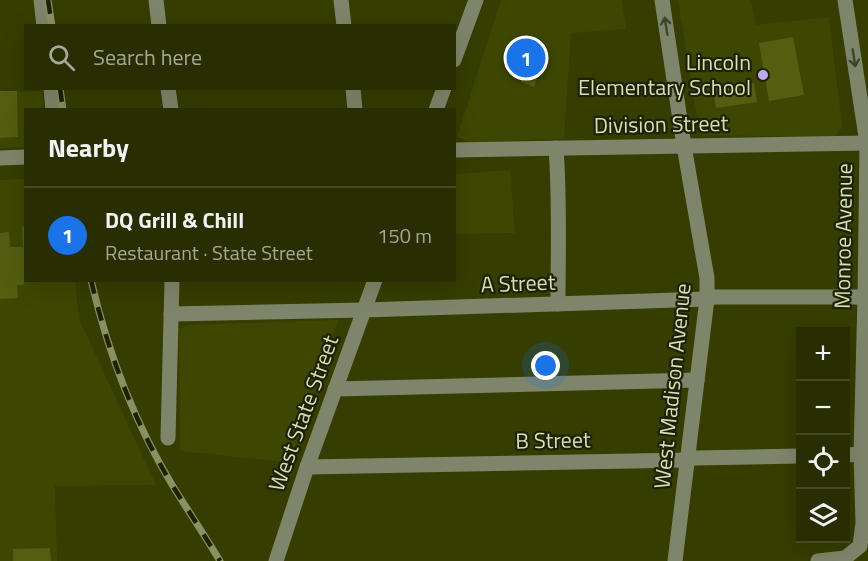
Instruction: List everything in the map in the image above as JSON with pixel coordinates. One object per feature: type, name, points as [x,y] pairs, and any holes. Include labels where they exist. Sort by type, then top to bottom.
[{"type":"street","points":[[41,0],[44,24]]},
{"type":"street","points":[[156,0],[159,24]]},
{"type":"street","points":[[341,0],[344,24]]},
{"type":"street","points":[[456,55],[476,0]]},
{"type":"street","name":"West Madison Avenue","points":[[663,0],[684,146],[707,278],[707,299],[675,561]]},
{"type":"street","name":"Monroe Avenue","points":[[818,561],[845,558],[860,546],[863,523],[853,454],[865,297],[867,142],[845,0]]},
{"type":"street","points":[[51,90],[53,108]]},
{"type":"street","points":[[168,90],[171,108]]},
{"type":"street","points":[[352,90],[355,108]]},
{"type":"street","points":[[437,108],[443,90]]},
{"type":"street","name":"Division Street","points":[[456,150],[867,142]]},
{"type":"street","points":[[556,148],[559,237],[558,304]]},
{"type":"street","points":[[0,158],[24,157]]},
{"type":"street","points":[[168,438],[172,282]]},
{"type":"street","name":"West State Street","points":[[276,561],[307,467],[374,282]]},
{"type":"street","name":"A Street","points":[[171,314],[558,304],[714,297],[865,297]]},
{"type":"street","points":[[335,389],[697,380]]},
{"type":"street","name":"B Street","points":[[307,467],[796,456]]},
{"type":"shaded area","points":[[501,0],[622,0],[626,29],[571,33],[564,138],[472,143],[457,137]]},
{"type":"shaded area","name":"Lincoln Elementary School","points":[[678,0],[751,0],[756,25],[829,17],[842,126],[835,137],[700,135]]},
{"type":"shaded area","points":[[42,91],[44,108],[24,108],[24,147],[0,148],[0,93]]},
{"type":"shaded area","points":[[510,170],[515,233],[456,234],[456,174]]},
{"type":"shaded area","points":[[24,179],[24,282],[75,282],[79,319],[156,485],[55,486],[57,561],[0,561],[0,180]]},
{"type":"shaded area","points":[[338,320],[293,463],[180,451],[179,329],[187,325]]},
{"type":"building","points":[[793,37],[804,95],[769,101],[759,43]]},
{"type":"building","points":[[514,40],[547,52],[534,87],[521,82],[525,72],[505,65]]},
{"type":"building","points":[[754,83],[757,102],[716,108],[713,88]]},
{"type":"building","points":[[0,91],[17,91],[18,137],[0,138]]},
{"type":"building","points":[[24,226],[25,282],[23,285],[17,285],[18,298],[0,299],[0,233],[9,232],[10,247],[23,247],[22,227]]},
{"type":"building","points":[[50,548],[51,561],[13,561],[13,549]]},
{"type":"railway","points":[[48,0],[52,24]]},
{"type":"railway","points":[[60,90],[63,108]]},
{"type":"railway","points":[[92,282],[114,361],[135,413],[160,464],[220,561]]},
{"type":"place","name":"DQ Grill & Chill","points":[[526,58]]},
{"type":"place","name":"Lincoln Elementary School","points":[[763,75]]}]
